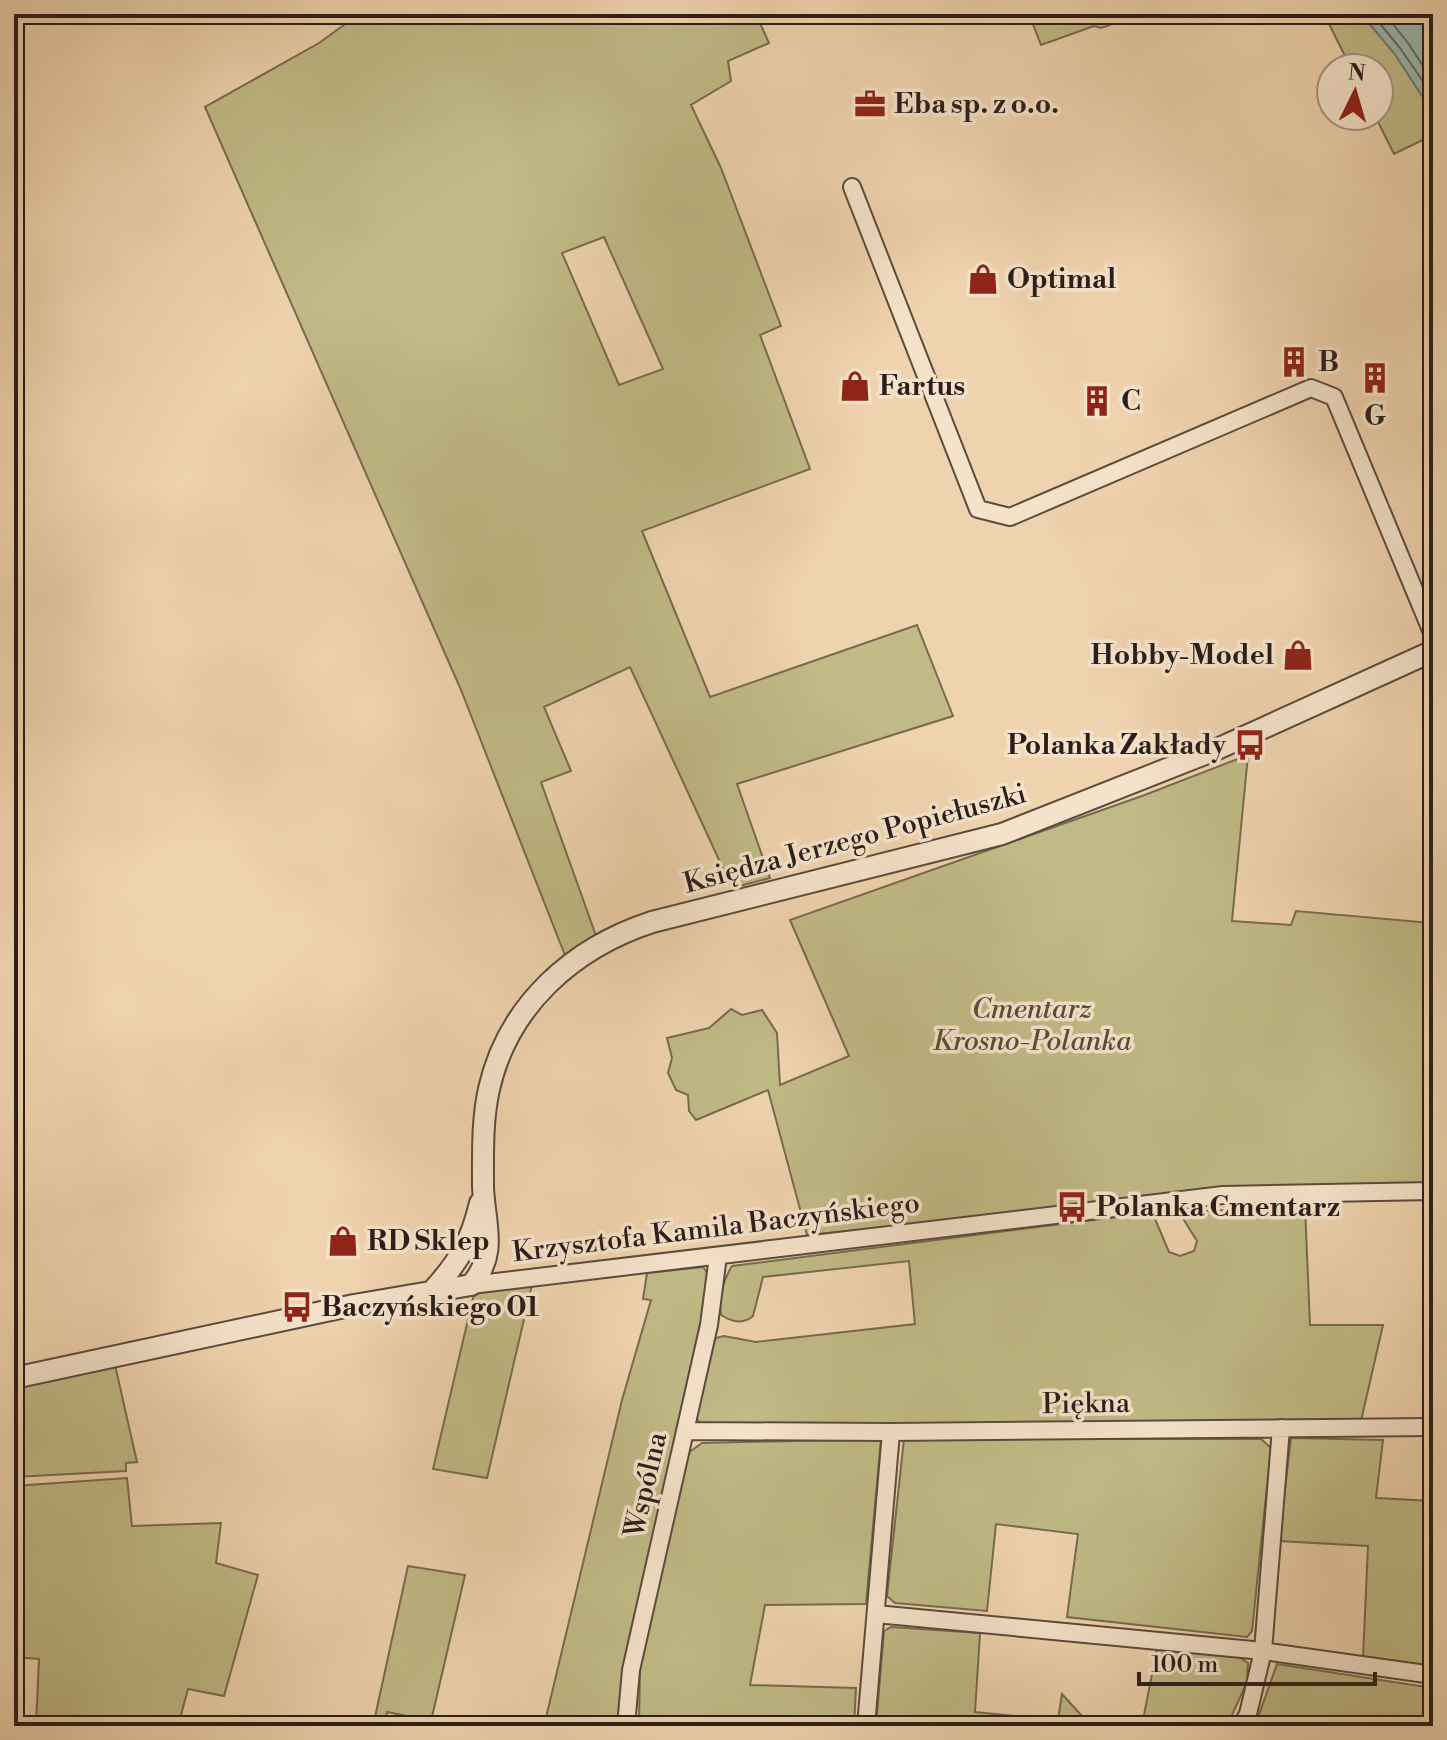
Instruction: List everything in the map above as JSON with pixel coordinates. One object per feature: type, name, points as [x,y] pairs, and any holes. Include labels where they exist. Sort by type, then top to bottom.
[{"type":"street","points":[[852,187],[978,509],[1010,517],[1311,388],[1334,397],[1433,635]]},
{"type":"street","name":"Księdza Jerzego Popiełuszki","points":[[487,1261],[488,1223],[483,1191],[489,1087],[503,1049],[525,1011],[568,963],[624,931],[674,916],[1002,834],[1215,750],[1433,651]]},
{"type":"street","name":"Księdza Jerzego Popiełuszki","points":[[434,1289],[466,1248],[473,1233],[483,1191]]},
{"type":"street","name":"Krzysztofa Kamila Baczyńskiego","points":[[14,1378],[434,1289],[1223,1195],[1433,1191]]},
{"type":"street","points":[[466,1248],[471,1285]]},
{"type":"street","name":"Wspólna","points":[[626,1726],[631,1670],[709,1325],[718,1256]]},
{"type":"street","points":[[471,1285],[487,1261],[493,1271],[513,1280]]},
{"type":"street","name":"Piękna","points":[[685,1431],[1433,1427]]},
{"type":"street","points":[[1241,1726],[1248,1714],[1263,1651],[1281,1428]]},
{"type":"street","points":[[866,1726],[891,1432]]},
{"type":"street","points":[[876,1614],[1263,1651],[1433,1675]]},
{"type":"green space","points":[[359,14],[756,14],[769,43],[728,61],[731,81],[691,105],[721,168],[781,326],[760,335],[810,469],[642,531],[710,697],[917,625],[953,716],[737,784],[770,878],[732,888],[630,667],[544,707],[571,771],[541,782],[599,944],[568,963],[461,690],[205,107],[319,43]],"holes":[[[604,237],[663,369],[619,385],[562,253]]]},
{"type":"green space","points":[[1029,14],[1142,14],[1101,28],[1094,26],[1041,45]]},
{"type":"green space","points":[[1324,14],[1433,14],[1433,135],[1394,154],[1383,132],[1395,132],[1395,52],[1343,52]]},
{"type":"green space","name":"Cmentarz Krosno-Polanka","points":[[1248,755],[1232,921],[1291,925],[1296,911],[1431,923],[1433,903],[1433,1150],[1429,1151],[1427,1191],[1223,1195],[807,1235],[768,1090],[696,1120],[689,1111],[688,1095],[676,1090],[668,1073],[672,1058],[667,1038],[709,1028],[731,1009],[742,1015],[762,1010],[777,1033],[780,1085],[849,1056],[790,920],[1142,796]]},
{"type":"green space","points":[[1305,1207],[1310,1325],[1383,1325],[1361,1421],[706,1425],[698,1421],[696,1415],[711,1344],[716,1338],[724,1336],[756,1342],[915,1324],[909,1261],[763,1277],[753,1316],[741,1321],[721,1315],[722,1290],[732,1266],[1156,1212],[1155,1219],[1169,1252],[1180,1256],[1194,1251],[1197,1241],[1182,1217],[1185,1212]]},
{"type":"green space","points":[[703,1267],[709,1275],[709,1285],[630,1639],[620,1726],[544,1726],[622,1400],[651,1300],[643,1299],[647,1273]]},
{"type":"green space","points":[[532,1285],[487,1478],[433,1469],[474,1294]]},
{"type":"green space","points":[[115,1365],[137,1462],[126,1463],[126,1471],[14,1477],[14,1386]]},
{"type":"green space","points":[[1291,1438],[1383,1440],[1376,1498],[1433,1501],[1433,1666],[1363,1658],[1368,1546],[1279,1541]]},
{"type":"green space","points":[[881,1439],[866,1604],[765,1605],[750,1685],[856,1688],[854,1726],[639,1726],[640,1668],[688,1453],[702,1443]]},
{"type":"green space","points":[[904,1439],[1261,1439],[1271,1448],[1252,1631],[1247,1637],[1067,1617],[1078,1534],[996,1524],[987,1611],[895,1603],[887,1596]]},
{"type":"green space","points":[[127,1478],[132,1526],[221,1523],[216,1563],[258,1575],[224,1696],[188,1689],[178,1726],[36,1726],[39,1659],[14,1657],[16,1608],[24,1593],[14,1565],[14,1486]]},
{"type":"green space","points":[[408,1566],[465,1575],[431,1721],[387,1712],[385,1726],[373,1726]]},
{"type":"green space","points":[[891,1627],[980,1633],[975,1712],[1058,1720],[1062,1694],[1091,1726],[876,1726],[884,1631]]},
{"type":"green space","points":[[1157,1649],[1239,1657],[1248,1663],[1247,1682],[1227,1726],[1133,1726],[1131,1719],[1143,1720]]},
{"type":"green space","points":[[1277,1664],[1433,1688],[1433,1726],[1255,1726]]},
{"type":"water","points":[[1361,14],[1433,14],[1433,106],[1424,99],[1393,52]]},
{"type":"place","name":"Eba sp. z o.o.","points":[[870,104]]},
{"type":"place","name":"Optimal","points":[[983,279]]},
{"type":"place","name":"B","points":[[1294,362]]},
{"type":"place","name":"G","points":[[1375,378]]},
{"type":"place","name":"Fartus","points":[[855,386]]},
{"type":"place","name":"C","points":[[1097,401]]},
{"type":"place","name":"Hobby-Model","points":[[1298,655]]},
{"type":"place","name":"Polanka Zakłady","points":[[1250,745]]},
{"type":"place","name":"Polanka Cmentarz","points":[[1072,1207]]},
{"type":"place","name":"RD Sklep","points":[[343,1241]]},
{"type":"place","name":"Baczyńskiego 01","points":[[297,1307]]}]
